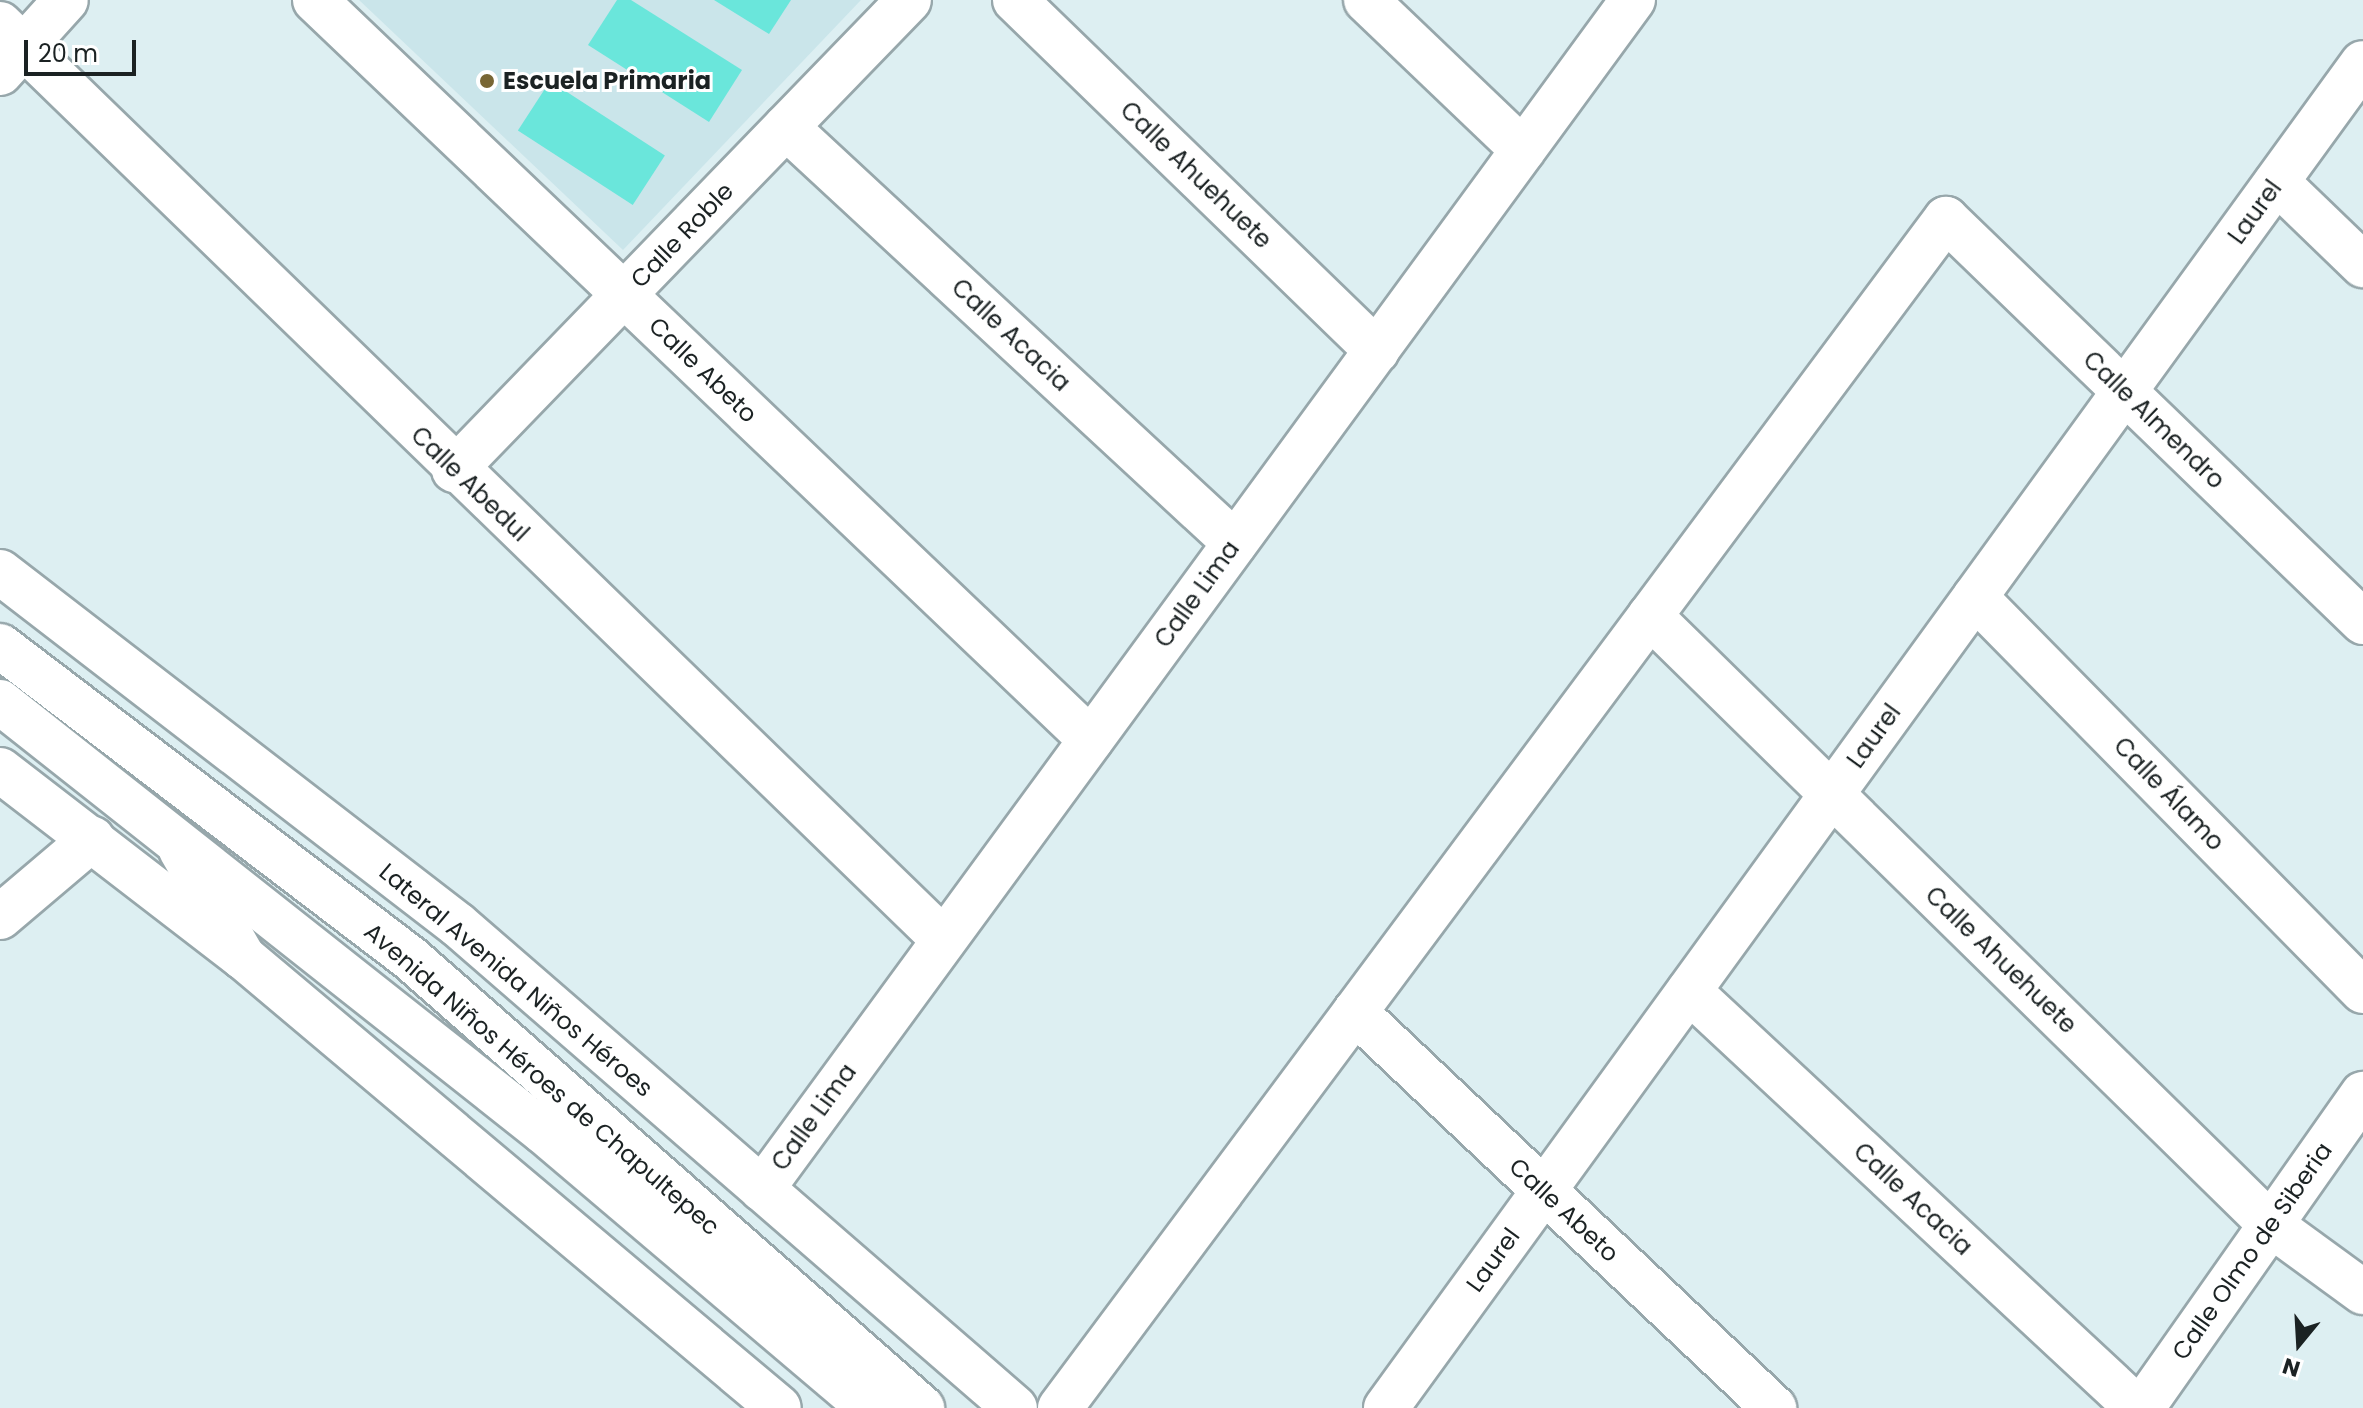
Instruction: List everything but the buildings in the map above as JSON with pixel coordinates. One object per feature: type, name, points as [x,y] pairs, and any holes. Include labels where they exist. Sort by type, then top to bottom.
[{"type":"street","points":[[8,48],[66,0]]},
{"type":"street","name":"Calle Abeto","points":[[315,0],[1091,740]]},
{"type":"street","name":"Calle Roble","points":[[454,470],[909,0]]},
{"type":"street","name":"Calle Ahuehuete","points":[[1015,0],[1377,351]]},
{"type":"street","points":[[1366,0],[1523,150]]},
{"type":"street","name":"Calle Lima","points":[[762,1189],[1633,0]]},
{"type":"street","name":"Calle Abedul","points":[[8,48],[944,940]]},
{"type":"street","name":"Laurel","points":[[1400,1402],[1543,1191],[2363,63]]},
{"type":"street","name":"Calle Acacia","points":[[786,127],[1235,543]]},
{"type":"street","points":[[2277,182],[2363,265]]},
{"type":"street","name":"Calle Almendro","points":[[1650,616],[1946,219],[2363,622]]},
{"type":"street","name":"Lateral Avenida Niños Héroes","points":[[0,572],[458,925],[1015,1408]]},
{"type":"street","name":"Calle Álamo","points":[[1975,597],[2363,991]]},
{"type":"street","points":[[1060,1408],[1650,616]]},
{"type":"street","name":"Calle Ahuehuete","points":[[1650,616],[2271,1225],[2363,1292]]},
{"type":"street","name":"Avenida Niños Héroes de Chapultepec","points":[[0,646],[410,958],[922,1408]]},
{"type":"street","name":"Avenida Niños Héroes de Chapultepec","points":[[0,702],[168,828],[556,1141],[869,1408]]},
{"type":"street","points":[[0,770],[243,957],[779,1408]]},
{"type":"street","points":[[168,828],[243,957]]},
{"type":"street","points":[[0,917],[92,839]]},
{"type":"street","name":"Calle Acacia","points":[[1689,991],[2139,1408]]},
{"type":"street","name":"Calle Abeto","points":[[1355,1012],[1774,1408]]},
{"type":"street","name":"Calle Olmo de Siberia","points":[[2139,1408],[2363,1094]]},
{"type":"shaded area","points":[[359,0],[861,0],[623,250]]},
{"type":"place","name":"Escuela Primaria","points":[[487,81]]}]
